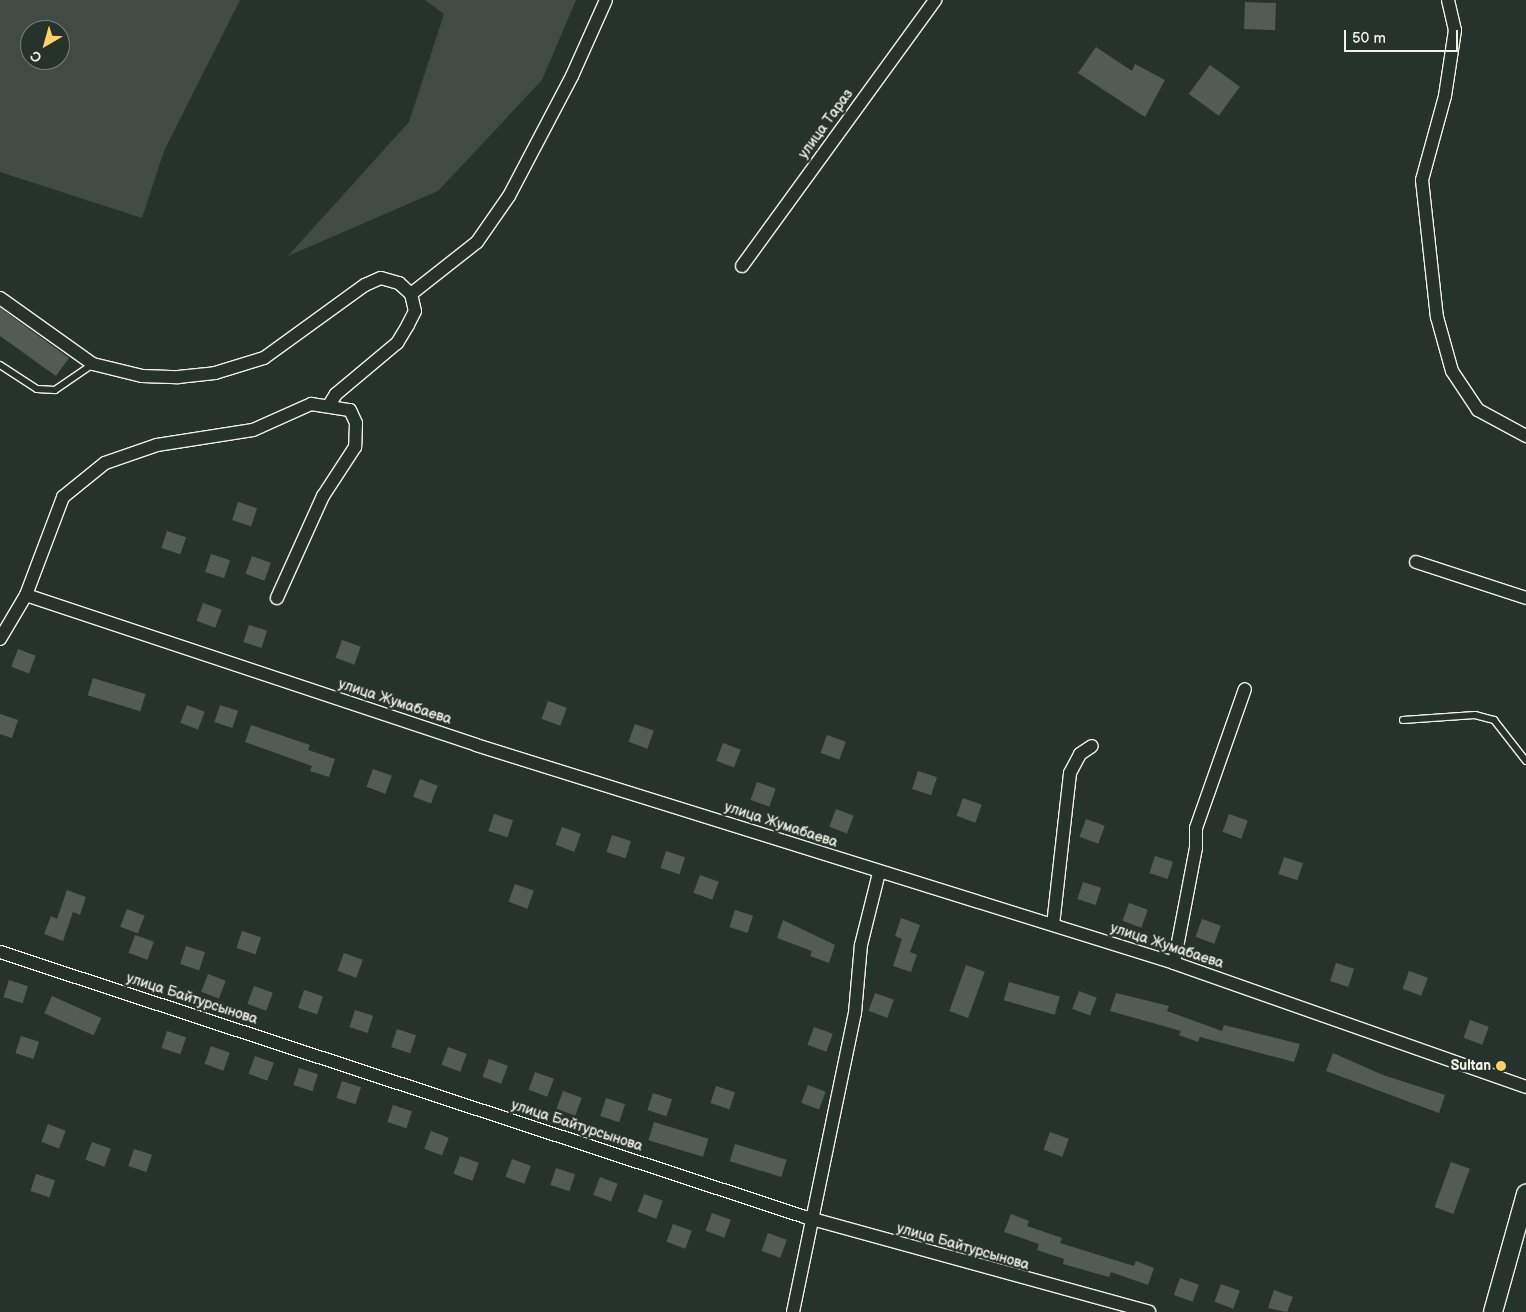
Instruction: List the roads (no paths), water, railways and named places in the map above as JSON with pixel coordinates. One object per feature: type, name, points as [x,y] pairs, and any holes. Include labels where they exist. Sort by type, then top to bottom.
[{"type":"street","points":[[411,294],[477,242],[509,196],[572,76],[606,0]]},
{"type":"street","name":"улица Тараз","points":[[742,266],[935,0]]},
{"type":"street","points":[[1452,4],[1455,30],[1445,96],[1422,180],[1437,317],[1452,371],[1478,410],[1526,436]]},
{"type":"street","points":[[0,298],[93,364],[142,376],[215,373],[264,358],[365,285],[381,278],[398,283],[411,294],[415,311],[398,343],[336,394],[329,405]]},
{"type":"street","points":[[0,639],[26,595],[63,497],[105,463],[157,446],[253,430],[311,404],[329,405],[350,410],[356,423],[355,447],[323,496],[277,598]]},
{"type":"street","points":[[1416,562],[1526,598]]},
{"type":"street","name":"улица Жумабаева","points":[[26,595],[879,873],[1174,963],[1526,1087]]},
{"type":"street","points":[[1174,963],[1196,848],[1196,828],[1245,689]]},
{"type":"street","points":[[1053,926],[1070,774],[1080,754],[1092,746]]},
{"type":"street","points":[[794,1312],[855,1013],[861,946],[879,873]]},
{"type":"street","name":"улица Байтурсынова","points":[[0,952],[812,1219],[1149,1312]]},
{"type":"street","points":[[1493,1312],[1520,1240],[1526,1194]]},
{"type":"lane","points":[[0,365],[37,389],[55,390],[93,364]]},
{"type":"lane","points":[[1404,720],[1476,715],[1494,720],[1526,761]]},
{"type":"place","name":"Sultan","points":[[1501,1066]]}]
